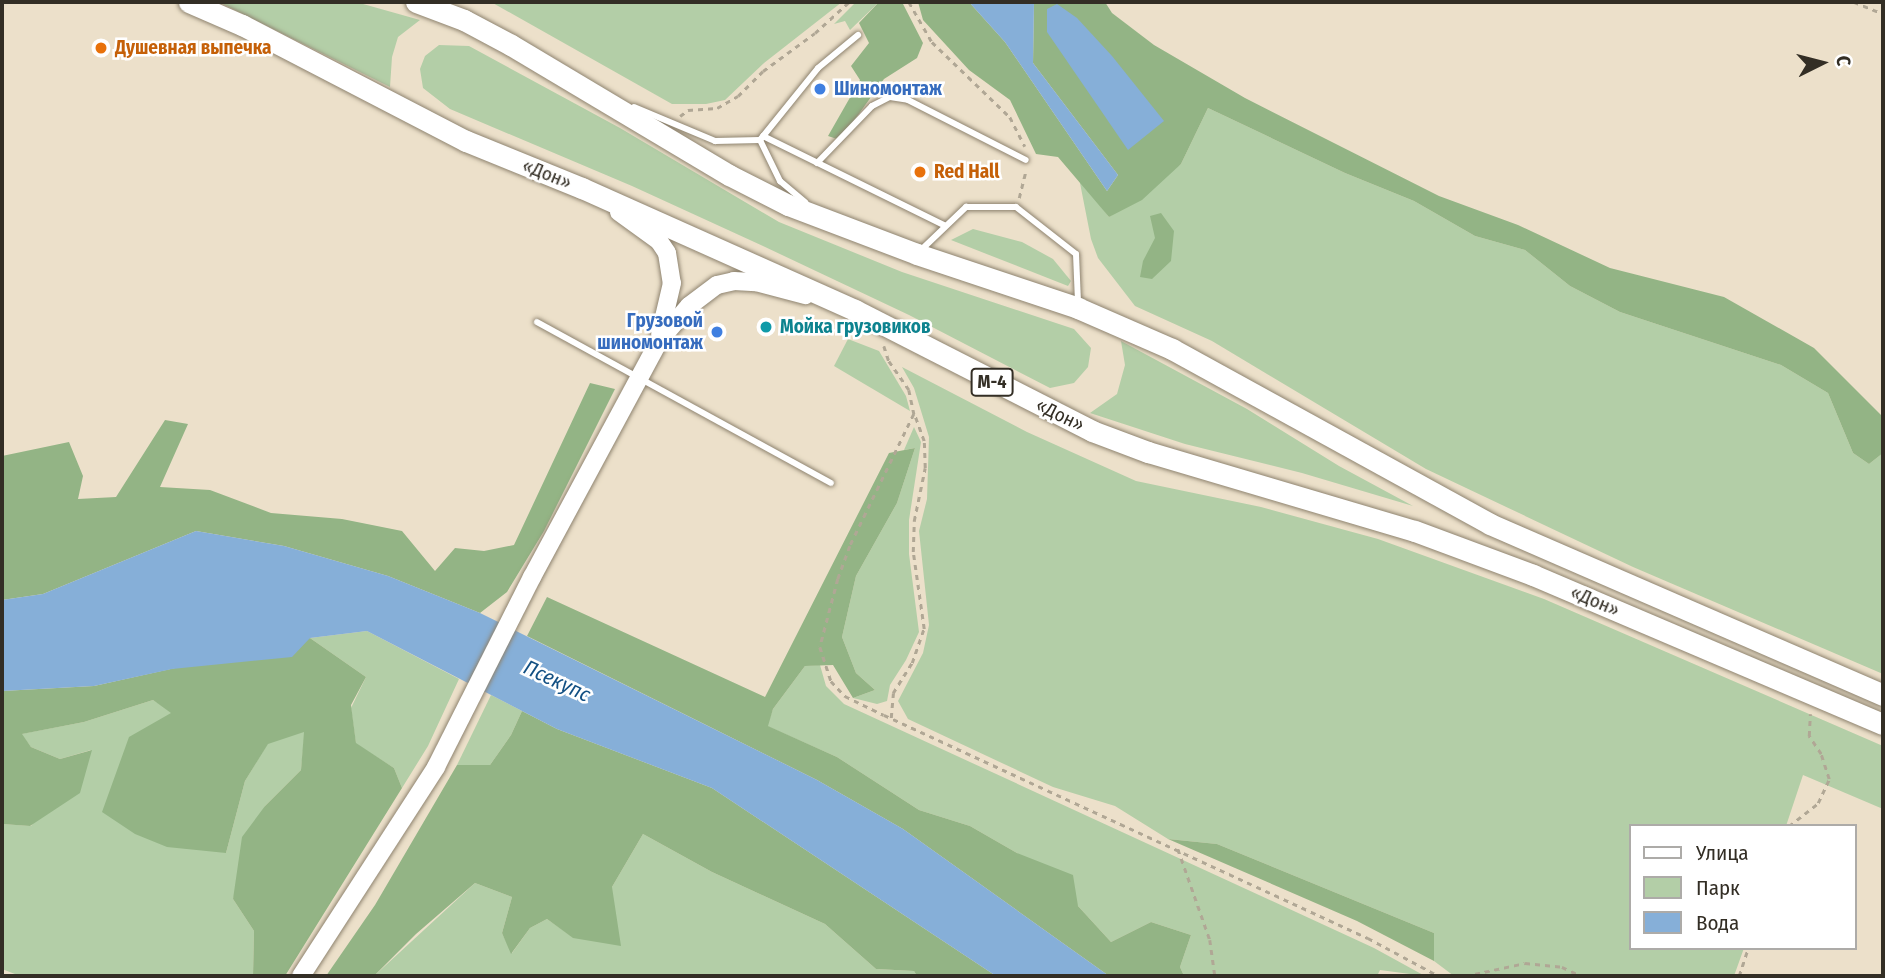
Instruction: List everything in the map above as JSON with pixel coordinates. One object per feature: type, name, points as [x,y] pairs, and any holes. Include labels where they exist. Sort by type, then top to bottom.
[{"type":"highway","name":"«Дон»","points":[[189,2],[242,25],[466,141],[582,188],[855,310],[1092,431],[1148,452],[1415,531],[1533,575],[1883,724]]},
{"type":"highway","name":"«Дон»","points":[[416,2],[464,20],[752,187],[788,205],[917,254],[1078,308],[1172,349],[1490,524],[1883,695]]},
{"type":"main road","name":"М-4","points":[[582,188],[659,241],[667,253],[673,283],[659,341]]},
{"type":"main road","name":"М-4","points":[[659,341],[705,291],[734,281],[757,282],[855,310]]},
{"type":"main road","points":[[301,976],[436,767],[532,577],[659,341]]},
{"type":"lane","points":[[762,138],[818,68],[858,35]]},
{"type":"lane","points":[[583,87],[715,141],[762,138],[944,225]]},
{"type":"lane","points":[[817,163],[872,106],[890,97],[908,100],[1026,160]]},
{"type":"lane","points":[[762,138],[780,181],[789,191],[873,237]]},
{"type":"lane","points":[[917,254],[944,225],[966,207],[1016,207],[1076,254],[1078,308]]},
{"type":"lane","points":[[537,322],[831,483]]},
{"type":"path","points":[[672,123],[688,110],[717,108],[738,96],[763,71],[816,33],[849,2]]},
{"type":"path","points":[[909,2],[932,42],[1010,117],[1026,148],[1026,179],[1016,207]]},
{"type":"path","points":[[1854,2],[1883,13]]},
{"type":"path","points":[[878,322],[889,361],[909,390],[924,441],[925,468],[914,521],[913,552],[924,629],[912,663],[893,693],[891,718]]},
{"type":"path","points":[[914,414],[850,546],[820,648],[831,681],[845,696],[1368,938],[1439,976]]},
{"type":"path","points":[[1792,824],[1818,803],[1829,779],[1821,754],[1809,736],[1810,715],[1822,697]]},
{"type":"path","points":[[1178,849],[1210,940],[1215,976]]},
{"type":"path","points":[[1739,976],[1747,950]]},
{"type":"path","points":[[1465,976],[1525,963],[1562,967],[1581,976]]},
{"type":"green space","points":[[219,2],[356,2],[420,20],[398,37],[392,57],[390,87]]},
{"type":"green space","points":[[491,2],[842,2],[764,63],[725,100],[706,104],[672,104]]},
{"type":"green space","points":[[856,2],[879,2],[850,30],[845,21],[834,24]]},
{"type":"green space","points":[[879,2],[902,2],[923,43],[917,58],[884,79],[840,140],[828,136],[860,80],[851,66],[869,43],[859,23]]},
{"type":"green space","points":[[918,2],[969,2],[1005,42],[1107,191],[1118,175],[1033,63],[1034,2],[1105,2],[1112,13],[1154,45],[1245,98],[1439,196],[1518,225],[1610,268],[1724,297],[1814,348],[1883,417],[1883,453],[1869,464],[1853,453],[1828,393],[1781,365],[1620,312],[1570,286],[1525,250],[1475,236],[1414,201],[1345,173],[1208,108],[1181,164],[1142,200],[1109,217],[1058,157],[1036,154],[1010,100],[969,70],[923,20]]},
{"type":"green space","points":[[439,45],[469,46],[620,128],[779,222],[902,272],[1074,329],[1091,348],[1088,367],[1074,383],[1050,388],[909,315],[763,246],[632,186],[450,109],[423,88],[420,69],[425,56]]},
{"type":"green space","points":[[1208,108],[1345,173],[1414,201],[1475,236],[1525,250],[1570,286],[1620,312],[1781,365],[1828,393],[1853,453],[1869,464],[1883,453],[1883,674],[1633,567],[1426,469],[1212,341],[1135,306],[1098,258],[1091,239],[1079,178],[1109,217],[1181,164]]},
{"type":"green space","points":[[1161,213],[1174,231],[1171,261],[1152,279],[1140,277],[1143,261],[1155,238],[1150,216]]},
{"type":"green space","points":[[973,229],[1022,242],[1053,259],[1071,281],[1068,286],[951,240]]},
{"type":"green space","points":[[848,339],[879,351],[906,396],[910,411],[834,366]]},
{"type":"green space","points":[[1121,341],[1247,409],[1339,466],[1413,506],[1302,473],[1185,444],[1090,413],[1117,394],[1125,365]]},
{"type":"green space","points":[[902,367],[1027,432],[1136,481],[1261,507],[1378,539],[1544,599],[1883,746],[1883,809],[1803,775],[1787,824],[1630,824],[1630,950],[1743,950],[1734,976],[1454,976],[1434,961],[1434,933],[1217,844],[1168,839],[1115,806],[1053,787],[908,719],[898,701],[923,653],[929,625],[919,531],[927,499],[929,437],[914,388]]},
{"type":"green space","points":[[590,383],[615,389],[544,531],[507,592],[480,613],[388,576],[284,546],[196,531],[43,594],[2,600],[2,456],[69,442],[83,476],[78,499],[116,497],[165,420],[188,424],[160,487],[210,490],[271,513],[342,519],[402,531],[435,571],[455,548],[484,551],[514,545]]},
{"type":"green space","points":[[914,427],[921,442],[909,520],[909,554],[919,632],[890,685],[887,701],[877,704],[853,698],[875,690],[856,673],[842,637],[856,576],[897,503],[915,448],[904,450]]},
{"type":"green space","points":[[915,448],[897,503],[856,576],[842,637],[856,673],[875,690],[853,698],[833,665],[805,666],[773,709],[768,726],[837,757],[919,810],[970,826],[1017,853],[1073,875],[1078,906],[1111,942],[1151,922],[1191,935],[1180,967],[1184,976],[1109,976],[903,829],[817,780],[527,636],[547,597],[765,697],[889,453]]},
{"type":"green space","points":[[367,631],[459,679],[428,746],[402,788],[394,768],[356,744],[351,708],[366,677],[310,638]]},
{"type":"green space","points":[[310,638],[366,677],[351,705],[356,743],[394,768],[402,788],[285,976],[253,976],[254,931],[233,899],[242,837],[265,806],[301,770],[304,732],[268,744],[245,781],[226,853],[167,847],[135,834],[102,812],[129,737],[171,713],[153,700],[84,722],[22,734],[31,747],[60,759],[92,750],[80,793],[30,826],[2,824],[2,691],[94,686]]},
{"type":"green space","points":[[820,665],[826,686],[844,704],[1374,948],[1425,976],[1380,970],[1377,976],[1184,976],[1180,967],[1191,935],[1151,922],[1111,942],[1078,906],[1017,853],[970,826],[919,810],[837,757],[767,726],[773,709],[805,666]]},
{"type":"green space","points":[[491,695],[522,711],[511,735],[490,765],[457,765]]},
{"type":"green space","points":[[153,700],[172,712],[226,853],[245,781],[268,743],[305,731],[301,770],[265,806],[233,899],[254,931],[253,976],[20,976],[2,969],[2,824],[31,826],[91,750],[60,759],[31,747],[21,734],[84,722]]},
{"type":"green space","points":[[522,711],[557,729],[712,788],[996,976],[917,976],[914,971],[876,969],[825,924],[712,872],[643,834],[612,887],[621,946],[573,938],[547,919],[530,928],[511,954],[502,933],[512,897],[475,883],[416,934],[374,976],[326,976],[375,905],[457,765],[490,765],[511,735]]},
{"type":"green space","points":[[643,834],[712,872],[825,924],[876,969],[914,971],[917,976],[374,976],[475,883],[512,897],[502,933],[512,953],[530,928],[547,919],[574,938],[612,887]]},
{"type":"green space","points":[[1168,839],[1217,844],[1434,933],[1434,961],[1357,921]]},
{"type":"water","points":[[969,2],[1034,2],[1033,63],[1118,175],[1107,191],[1005,42]]},
{"type":"water","points":[[1057,4],[1077,18],[1112,56],[1164,121],[1128,150],[1047,32],[1047,9]]},
{"type":"water","name":"Псекупс","points":[[196,531],[284,546],[388,576],[480,613],[817,780],[903,829],[1109,976],[996,976],[712,788],[557,729],[367,631],[310,638],[292,657],[172,669],[94,686],[2,691],[2,600],[43,594]]},
{"type":"place","name":"Душевная выпечка","points":[[101,48]]},
{"type":"place","name":"Шиномонтаж","points":[[820,89]]},
{"type":"place","name":"Red Hall","points":[[920,172]]},
{"type":"place","name":"Мойка грузовиков","points":[[766,327]]},
{"type":"place","name":"Грузовой шиномонтаж","points":[[717,332]]}]
